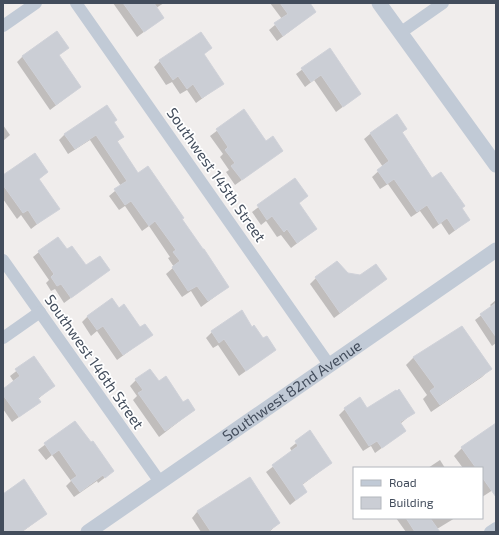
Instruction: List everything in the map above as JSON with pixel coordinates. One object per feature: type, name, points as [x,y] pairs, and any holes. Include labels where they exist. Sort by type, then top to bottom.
[{"type":"street","points":[[3,26],[36,3]]},
{"type":"street","name":"Southwest 145th Street","points":[[76,3],[330,366]]},
{"type":"street","points":[[380,3],[496,166]]},
{"type":"street","points":[[400,33],[443,3]]},
{"type":"street","name":"Southwest 82nd Avenue","points":[[88,532],[496,250]]},
{"type":"street","name":"Southwest 146th Street","points":[[3,260],[160,482]]},
{"type":"street","points":[[3,338],[40,312]]},
{"type":"street","points":[[490,532],[496,528]]},
{"type":"building","points":[[123,3],[154,3],[164,18],[144,32]]},
{"type":"building","points":[[280,3],[310,3],[316,12],[283,36],[274,23],[288,14]]},
{"type":"building","points":[[57,31],[69,48],[59,55],[81,87],[56,105],[22,56]]},
{"type":"building","points":[[201,32],[212,48],[204,54],[224,84],[202,98],[193,84],[187,89],[178,76],[173,80],[159,60]]},
{"type":"building","points":[[330,48],[361,94],[343,107],[321,75],[311,82],[301,68]]},
{"type":"building","points":[[107,105],[117,120],[114,122],[124,137],[117,141],[138,173],[148,166],[184,218],[182,219],[229,287],[208,301],[197,286],[188,291],[172,267],[180,261],[173,252],[176,250],[155,221],[149,226],[131,201],[125,205],[114,189],[127,181],[96,135],[75,149],[64,134]]},
{"type":"building","points":[[244,109],[266,141],[273,136],[283,151],[242,180],[231,166],[235,163],[225,150],[228,147],[216,129]]},
{"type":"building","points":[[397,114],[407,129],[402,132],[432,178],[441,172],[465,206],[462,208],[470,220],[455,230],[447,218],[439,224],[427,205],[417,212],[394,179],[387,184],[377,170],[389,161],[370,133]]},
{"type":"building","points":[[35,153],[48,172],[39,179],[60,209],[37,224],[28,210],[23,213],[3,185],[3,175]]},
{"type":"building","points":[[295,178],[308,196],[299,203],[317,229],[297,243],[287,229],[284,232],[272,216],[267,220],[257,205]]},
{"type":"building","points":[[58,237],[67,249],[72,246],[86,265],[100,256],[110,270],[71,298],[61,284],[57,286],[51,277],[54,274],[38,251]]},
{"type":"building","points":[[337,261],[348,273],[360,275],[376,264],[387,279],[340,313],[315,277]]},
{"type":"building","points":[[112,298],[119,308],[124,304],[140,327],[145,324],[153,335],[123,355],[103,326],[97,330],[87,316]]},
{"type":"building","points":[[496,303],[496,337],[480,314]]},
{"type":"building","points":[[242,310],[252,327],[254,325],[263,338],[267,336],[276,350],[246,371],[224,339],[219,343],[211,331]]},
{"type":"building","points":[[462,326],[492,369],[440,405],[430,391],[435,387],[413,357]]},
{"type":"building","points":[[34,356],[55,386],[38,398],[41,402],[19,417],[3,395],[3,389],[20,376],[15,369]]},
{"type":"building","points":[[150,369],[159,381],[166,376],[183,402],[188,399],[195,410],[165,431],[138,393],[143,390],[135,379]]},
{"type":"building","points":[[399,389],[415,413],[400,422],[406,431],[382,448],[377,441],[369,446],[344,408],[360,397],[367,408]]},
{"type":"building","points":[[75,421],[91,442],[93,441],[114,471],[105,478],[103,475],[80,492],[71,480],[77,476],[59,450],[52,455],[44,443]]},
{"type":"building","points":[[496,423],[496,497],[483,478],[483,467],[475,467],[461,447]]},
{"type":"building","points":[[310,430],[332,463],[302,484],[307,492],[296,500],[272,465],[298,446],[295,441]]},
{"type":"building","points":[[250,477],[280,523],[267,532],[211,532],[197,511]]},
{"type":"building","points":[[24,479],[47,514],[21,532],[3,532],[3,494]]},
{"type":"building","points":[[407,519],[431,519],[440,532],[415,532]]}]
